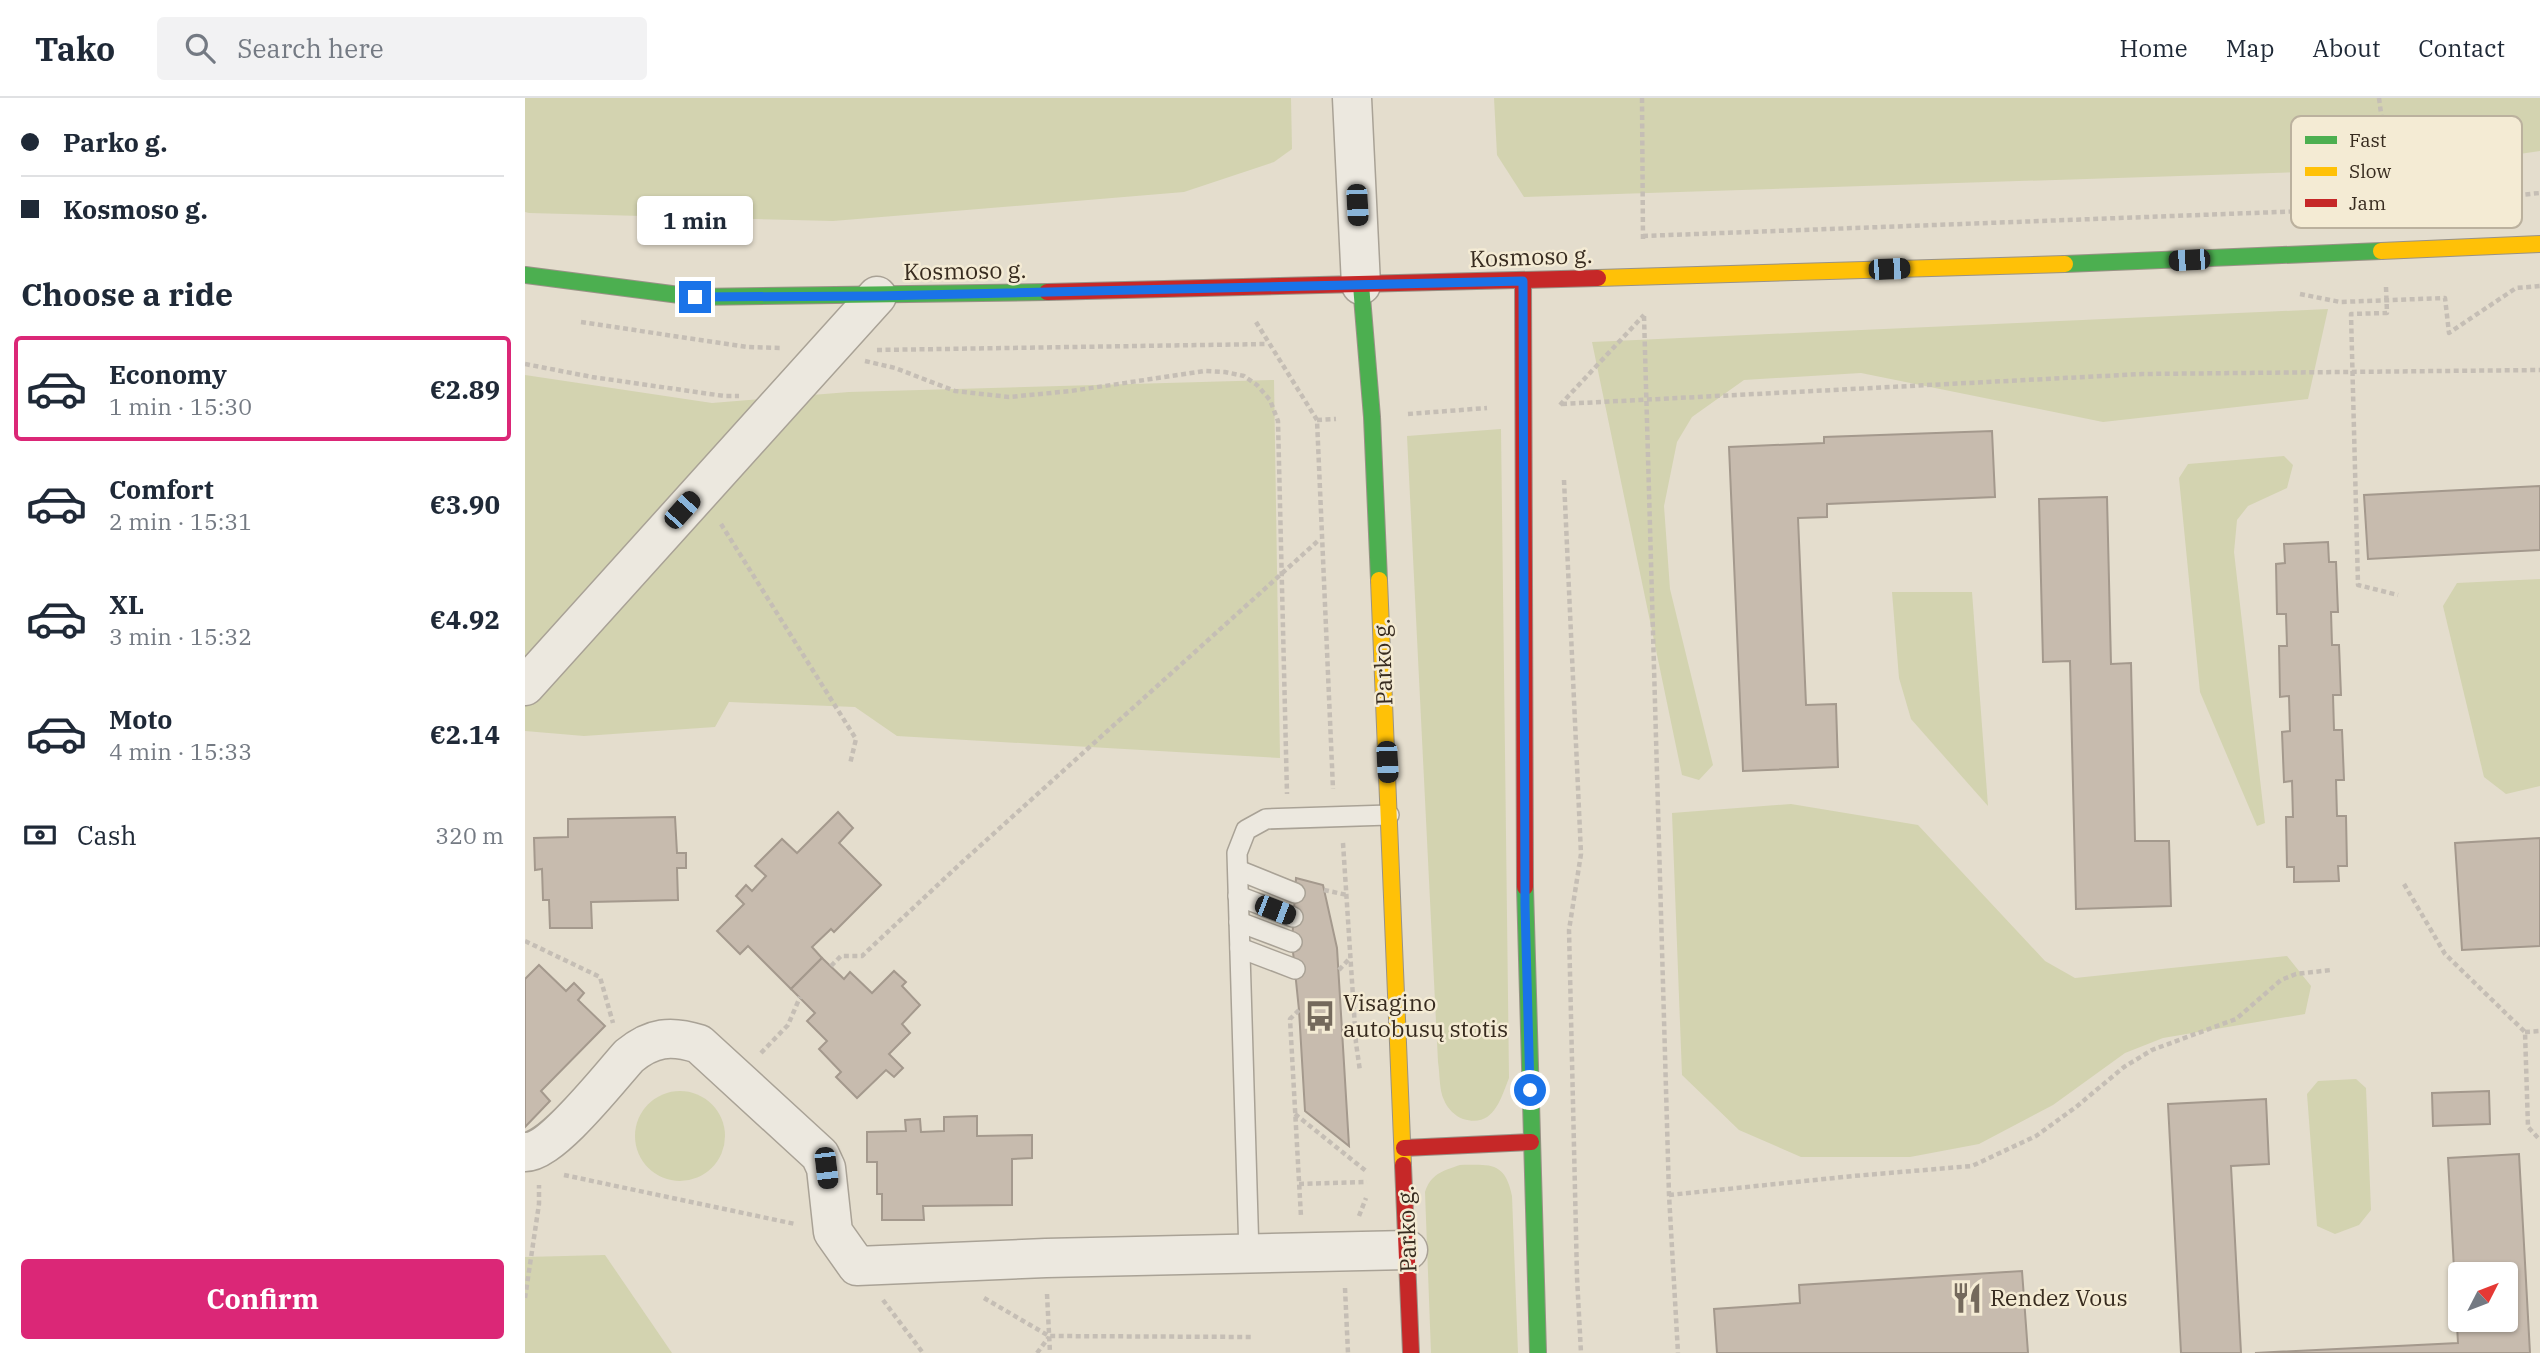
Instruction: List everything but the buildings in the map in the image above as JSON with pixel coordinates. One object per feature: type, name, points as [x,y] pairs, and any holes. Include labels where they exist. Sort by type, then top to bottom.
[{"type":"street","name":"Parko g.","points":[[1352,98],[1361,285],[1372,417],[1411,1353]]},
{"type":"street","name":"Kosmoso g.","points":[[525,275],[695,297],[877,296],[1523,281],[2133,262],[2540,244]]},
{"type":"street","points":[[1523,281],[1525,893],[1538,1353]]},
{"type":"street","points":[[525,686],[877,296]]},
{"type":"street","points":[[533,1160],[641,1045],[656,1039],[674,1037],[699,1044],[820,1155],[826,1168],[834,1232],[857,1266],[1046,1258],[1408,1250]]},
{"type":"street","points":[[1404,1148],[1531,1142]]},
{"type":"lane","points":[[1249,1254],[1237,853],[1246,830],[1266,818],[1389,815]]},
{"type":"lane","points":[[1238,870],[1295,892]]},
{"type":"lane","points":[[1238,896],[1293,917]]},
{"type":"lane","points":[[1239,922],[1292,942]]},
{"type":"lane","points":[[1240,948],[1294,969]]},
{"type":"path","points":[[1642,98],[1646,401],[1669,1195],[1678,1353]]},
{"type":"path","points":[[2522,195],[2540,193]]},
{"type":"path","points":[[1643,236],[2291,212]]},
{"type":"path","points":[[2296,293],[2340,302],[2445,298],[2449,333],[2516,288],[2540,286]]},
{"type":"path","points":[[1561,418],[1560,404],[1644,315],[1658,314]]},
{"type":"path","points":[[574,321],[747,347],[826,351],[1268,344]]},
{"type":"path","points":[[2351,342],[2358,585],[2398,595]]},
{"type":"path","points":[[826,351],[895,368],[955,391],[1009,397],[1071,391],[1205,371],[1244,376],[1257,385],[1270,400],[1278,421],[1288,818]]},
{"type":"path","points":[[525,364],[592,377],[711,394],[748,396]]},
{"type":"path","points":[[1317,420],[1522,405],[1646,401],[2143,374],[2540,370]]},
{"type":"path","points":[[1563,472],[1581,854],[1569,930],[1581,1353]]},
{"type":"path","points":[[700,490],[856,739],[850,764]]},
{"type":"path","points":[[831,966],[841,956],[862,956],[1321,538]]},
{"type":"path","points":[[2405,884],[2445,954],[2525,1032],[2528,1127],[2540,1140]]},
{"type":"path","points":[[1324,890],[1347,895]]},
{"type":"path","points":[[525,942],[600,977],[614,1026],[629,1056]]},
{"type":"path","points":[[1339,970],[1351,957]]},
{"type":"path","points":[[1669,1195],[1972,1166],[2036,1136],[2124,1067],[2152,1050],[2236,1019],[2281,980],[2296,974],[2331,970]]},
{"type":"path","points":[[737,1078],[788,1025],[800,998]]},
{"type":"path","points":[[1299,1010],[1290,1019],[1303,1252]]},
{"type":"path","points":[[2525,1032],[2540,1031]]},
{"type":"path","points":[[1295,1114],[1367,1171]]},
{"type":"path","points":[[533,1160],[569,1175],[834,1232]]},
{"type":"path","points":[[525,1298],[539,1204],[533,1160]]},
{"type":"path","points":[[1299,1184],[1367,1182]]},
{"type":"path","points":[[1046,1258],[1050,1353]]},
{"type":"path","points":[[857,1266],[923,1353]]},
{"type":"path","points":[[1049,1336],[1254,1337]]},
{"type":"path","points":[[1037,1353],[1049,1336]]},
{"type":"green space","points":[[525,98],[1291,98],[1292,149],[1274,162],[1184,192],[833,221],[529,213],[525,212]]},
{"type":"green space","points":[[1494,98],[2540,98],[2540,151],[2522,154],[2522,116],[2291,116],[2291,172],[1524,197],[1497,155]]},
{"type":"green space","points":[[2328,309],[2308,399],[2103,422],[1861,373],[1744,380],[1692,417],[1677,442],[1664,506],[1670,589],[1713,765],[1699,780],[1682,775],[1592,342]]},
{"type":"green space","points":[[525,375],[712,403],[849,392],[1274,380],[1280,758],[897,736],[855,707],[729,702],[715,727],[584,736],[525,731]]},
{"type":"green space","points":[[1501,429],[1509,1078],[1494,1110],[1482,1120],[1473,1121],[1460,1118],[1445,1103],[1438,1062],[1407,436]]},
{"type":"green space","points":[[2284,456],[2293,465],[2287,488],[2248,506],[2237,520],[2234,552],[2265,823],[2257,826],[2200,692],[2179,478],[2188,464]]},
{"type":"green space","points":[[2540,579],[2540,786],[2506,794],[2484,777],[2443,606],[2457,583]]},
{"type":"green space","points":[[1892,592],[1972,592],[1988,806],[1911,719],[1899,678]]},
{"type":"green space","points":[[1791,804],[1918,825],[2045,961],[2075,978],[2287,956],[2311,986],[2305,1014],[2163,1038],[2125,1053],[2053,1105],[1979,1144],[1910,1157],[1801,1157],[1739,1130],[1682,1075],[1672,813]]},
{"type":"green space","points":[[2356,1079],[2366,1088],[2371,1210],[2359,1225],[2335,1234],[2317,1226],[2307,1094],[2318,1081]]},
{"type":"green space","points":[[680,1091],[697,1095],[712,1104],[721,1119],[725,1136],[721,1153],[712,1168],[697,1177],[680,1181],[663,1177],[648,1168],[639,1153],[635,1136],[639,1119],[648,1104],[663,1095]]},
{"type":"green space","points":[[1460,1165],[1495,1167],[1505,1176],[1509,1185],[1512,1196],[1518,1353],[1431,1353],[1425,1192],[1430,1181],[1438,1174]]},
{"type":"green space","points":[[605,1255],[672,1353],[525,1353],[525,1257]]},
{"type":"traffic: fast","points":[[2065,264],[2381,251]]},
{"type":"traffic: fast","points":[[525,275],[695,297],[1047,292]]},
{"type":"traffic: fast","points":[[1361,285],[1372,417],[1379,580]]},
{"type":"traffic: fast","points":[[1525,887],[1538,1353]]},
{"type":"traffic: slow","points":[[2381,251],[2540,244]]},
{"type":"traffic: slow","points":[[1598,278],[2065,264]]},
{"type":"traffic: slow","points":[[1379,580],[1403,1165]]},
{"type":"traffic: jam","points":[[1047,292],[1598,278]]},
{"type":"traffic: jam","points":[[1523,280],[1525,887]]},
{"type":"traffic: jam","points":[[1404,1148],[1531,1142]]},
{"type":"traffic: jam","points":[[1403,1165],[1411,1353]]},
{"type":"place","name":"Visagino autobusų stotis","points":[[1320,1016]]},
{"type":"place","name":"Rendez Vous","points":[[1967,1298]]},
{"type":"route","points":[[695,297],[877,296],[1523,281],[1525,906],[1530,1090]]}]
